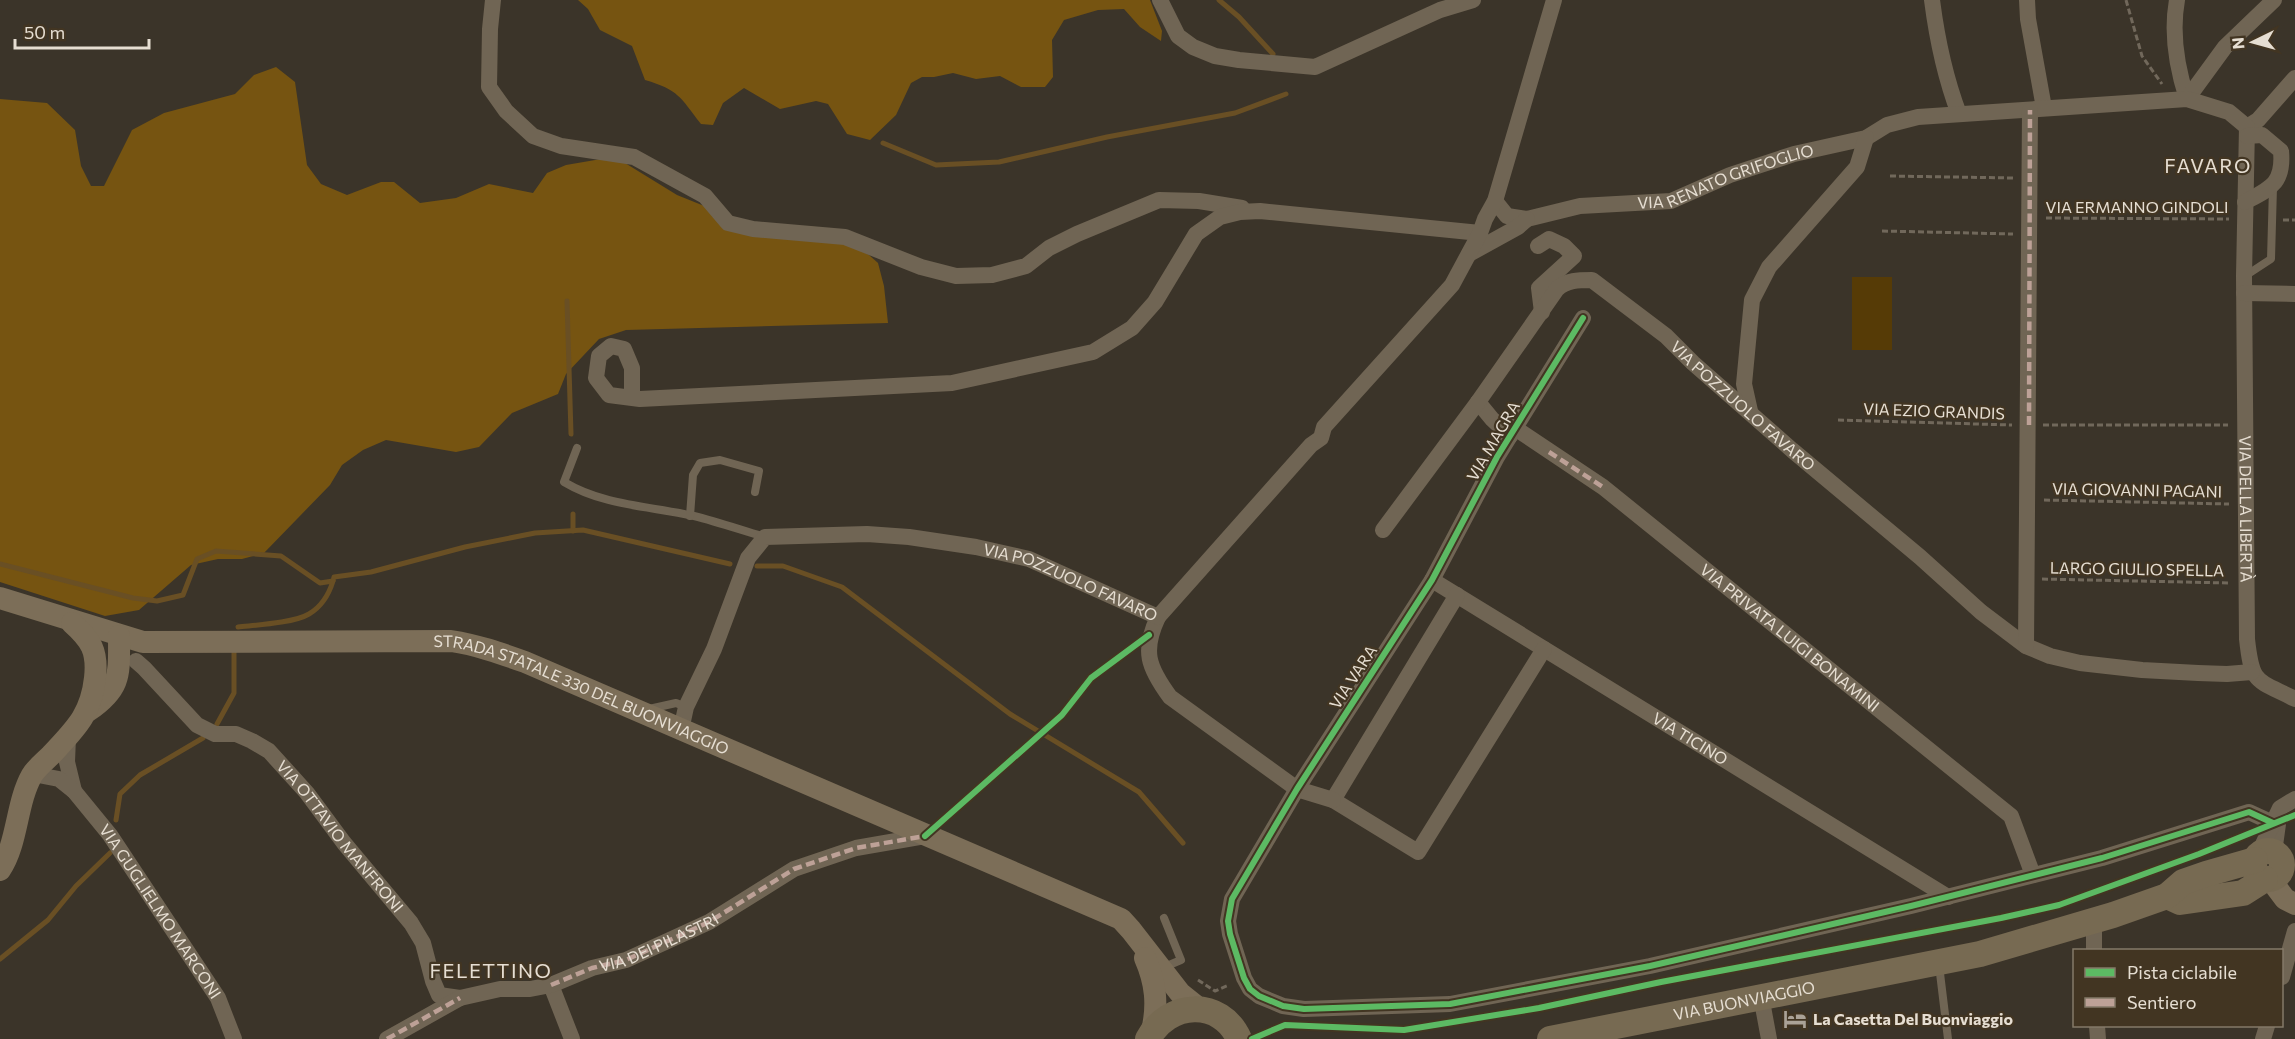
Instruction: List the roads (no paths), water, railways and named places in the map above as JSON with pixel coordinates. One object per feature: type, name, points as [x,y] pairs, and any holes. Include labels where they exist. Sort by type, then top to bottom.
[{"type":"main road","name":"STRADA STATALE 330 DEL BUONVIAGGIO","points":[[0,598],[143,642],[451,641],[475,644],[525,662],[1121,919],[1131,930]]},
{"type":"main road","points":[[68,620],[91,641],[96,664]]},
{"type":"main road","points":[[88,711],[99,655],[116,635]]},
{"type":"main road","points":[[116,635],[127,668]]},
{"type":"main road","points":[[0,870],[33,774],[88,711],[108,695],[127,668],[158,642]]},
{"type":"main road","points":[[2275,863],[2295,896]]},
{"type":"main road","points":[[2275,863],[2285,898],[2295,904]]},
{"type":"main road","name":"VIA BUONVIAGGIO","points":[[1550,1039],[1980,954],[2094,921],[2167,896],[2183,882],[2275,863]]},
{"type":"main road","points":[[1131,930],[1171,964],[1180,993],[1200,1009]]},
{"type":"main road","points":[[1131,930],[1154,979],[1156,1004],[1145,1036]]},
{"type":"main road","points":[[1145,1036],[1174,1013],[1191,1009],[1213,1013],[1240,1033]]},
{"type":"street","points":[[493,0],[489,29],[489,87],[512,117],[533,136],[561,146],[634,157],[705,196],[728,223],[753,229],[845,237],[921,267],[956,276],[992,275],[1026,266],[1049,248],[1077,234],[1159,200],[1199,201],[1260,211],[1480,233]]},
{"type":"street","points":[[1160,0],[1178,36],[1193,47],[1215,56],[1239,60],[1315,67],[1440,10],[1473,0]]},
{"type":"street","name":"VIA POZZUOLO FAVARO","points":[[765,537],[867,534],[909,537],[976,548],[1029,559],[1158,617],[1311,445],[1321,438],[1324,427],[1452,285],[1495,201],[1554,0]]},
{"type":"street","points":[[1932,0],[1935,28],[1948,86],[1959,114]]},
{"type":"street","points":[[2026,646],[2030,179],[2037,109],[2027,0]]},
{"type":"street","points":[[2177,0],[2175,37],[2180,100]]},
{"type":"street","points":[[2180,100],[2224,47],[2274,0]]},
{"type":"street","points":[[2247,132],[2295,78]]},
{"type":"street","points":[[2180,100],[2229,112],[2247,132],[2262,135],[2288,156],[2273,187],[2245,211]]},
{"type":"street","name":"VIA RENATO GRIFOGLIO","points":[[1527,219],[1580,206],[1671,201],[1730,175],[1794,154],[1866,138],[1887,125],[1918,117],[2180,100]]},
{"type":"street","name":"VIA DELLA LIBERTÀ","points":[[2247,132],[2244,276],[2245,425],[2247,639],[2252,672]]},
{"type":"street","points":[[1750,411],[1744,384],[1752,300],[1769,267],[1857,167],[1866,138]]},
{"type":"street","points":[[1495,201],[1507,216],[1527,219]]},
{"type":"street","points":[[632,398],[952,383],[1094,352],[1132,328],[1155,302],[1196,234],[1220,217],[1240,212],[1260,211]]},
{"type":"street","points":[[1469,254],[1518,227],[1527,219]]},
{"type":"street","points":[[1538,246],[1548,239],[1564,246],[1574,256],[1539,288],[1542,312]]},
{"type":"street","name":"VIA POZZUOLO FAVARO","points":[[1383,530],[1562,284],[1592,279],[1666,336],[1693,363],[1981,612],[2026,646],[2050,656],[2080,663],[2198,673],[2252,672]]},
{"type":"street","points":[[2244,294],[2295,294]]},
{"type":"street","name":"VIA MAGRA","points":[[1432,580],[1497,457],[1583,318]]},
{"type":"street","name":"VIA MAGRA","points":[[1478,402],[1492,420],[1513,432]]},
{"type":"street","name":"VIA PRIVATA LUIGI BONAMINI","points":[[1513,432],[1603,487],[2011,816],[2033,875]]},
{"type":"street","points":[[681,730],[686,707],[714,649],[748,558],[765,537]]},
{"type":"street","name":"VIA TICINO","points":[[1432,580],[1948,897]]},
{"type":"street","name":"VIA VARA","points":[[1432,580],[1297,789],[1232,899],[1228,921],[1230,934],[1244,978],[1250,989],[1259,996],[1283,1006],[1304,1009],[1450,1004],[1650,966],[1948,897]]},
{"type":"street","points":[[1333,800],[1457,596]]},
{"type":"street","points":[[1158,617],[1149,636],[1150,661],[1156,678],[1170,697],[1297,789],[1333,800],[1418,852],[1544,649]]},
{"type":"street","name":"VIA OTTAVIO MANFRONI","points":[[127,668],[144,668],[197,725],[215,734],[236,734],[269,752],[307,793],[344,843],[411,923],[423,943],[439,995],[460,998]]},
{"type":"street","points":[[2252,672],[2259,681],[2292,694]]},
{"type":"street","points":[[68,736],[67,762],[74,791]]},
{"type":"street","points":[[33,774],[59,779],[74,791]]},
{"type":"street","name":"VIA GUGLIELMO MARCONI","points":[[74,791],[110,835],[182,941],[218,998],[234,1039]]},
{"type":"street","points":[[1948,897],[2128,851],[2249,812],[2261,816],[2276,816],[2295,799]]},
{"type":"street","points":[[2275,863],[2276,816]]},
{"type":"street","name":"VIA DEI PILASTRI","points":[[387,1039],[460,998],[500,989],[530,989],[551,985],[592,968],[626,960],[709,922],[794,869],[856,848],[924,836]]},
{"type":"street","points":[[2094,921],[2094,949]]},
{"type":"street","points":[[2283,973],[2295,931]]},
{"type":"street","points":[[551,985],[572,1039]]},
{"type":"street","points":[[1761,996],[1768,1039]]},
{"type":"lane","points":[[2244,276],[2271,260],[2273,187]]},
{"type":"lane","points":[[577,448],[564,482],[578,491],[609,501],[690,516],[765,537]]},
{"type":"lane","points":[[690,516],[693,475],[700,463],[720,460],[759,471],[755,492]]},
{"type":"lane","points":[[639,712],[676,703],[686,707]]},
{"type":"lane","points":[[1164,918],[1171,964]]},
{"type":"lane","points":[[1939,962],[1948,1039]]},
{"type":"waterway","points":[[1219,0],[1239,17],[1273,54]]},
{"type":"waterway","points":[[883,143],[936,165],[999,162],[1107,137],[1235,113],[1286,94]]},
{"type":"waterway","points":[[567,301],[571,434]]},
{"type":"waterway","points":[[573,514],[573,531]]},
{"type":"waterway","points":[[0,564],[133,598],[157,601],[183,595],[197,559],[216,551],[281,556],[320,583],[333,581],[334,577],[371,572],[465,547],[535,533],[583,530],[730,564]]},
{"type":"waterway","points":[[757,566],[783,566],[842,587],[1010,714],[1139,792],[1183,843]]},
{"type":"waterway","points":[[238,627],[285,622],[309,614],[324,600],[333,581]]},
{"type":"waterway","points":[[217,724],[234,693],[234,651]]},
{"type":"waterway","points":[[116,820],[120,794],[140,775],[203,738]]},
{"type":"waterway","points":[[0,959],[48,920],[76,886],[110,853]]},
{"type":"waterway","points":[[1252,1039],[1285,1025],[1404,1030],[1539,1008],[1661,982],[2001,918],[2059,905],[2114,885]]},
{"type":"place","name":"La Casetta Del Buonviaggio","points":[[1795,1019]]},
{"type":"district","name":"FAVARO","points":[[2208,166]]},
{"type":"district","name":"FELETTINO","points":[[491,971]]}]
